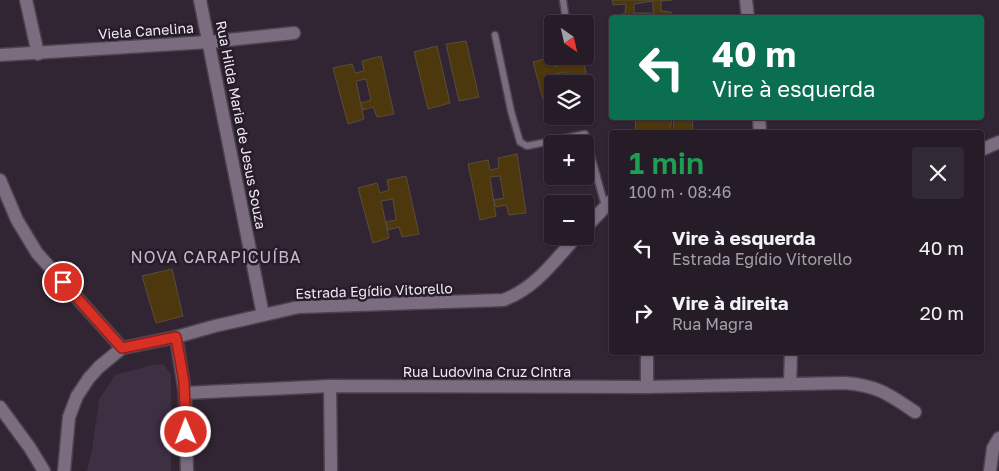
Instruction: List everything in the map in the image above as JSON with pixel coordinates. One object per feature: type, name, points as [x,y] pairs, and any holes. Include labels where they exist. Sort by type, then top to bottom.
[{"type":"street","points":[[26,0],[38,54]]},
{"type":"street","name":"Rua Hilda Maria de Jesus Souza","points":[[200,0],[263,315]]},
{"type":"street","points":[[746,0],[748,15]]},
{"type":"street","name":"Viela Canelina","points":[[0,55],[209,42],[294,33]]},
{"type":"street","points":[[984,149],[999,142]]},
{"type":"street","points":[[0,180],[17,220],[37,253],[122,348],[88,378],[77,396],[69,417],[64,471]]},
{"type":"street","points":[[594,219],[608,204]]},
{"type":"street","name":"Estrada Egídio Vitorello","points":[[122,348],[299,307],[503,300],[515,296],[528,288],[569,245]]},
{"type":"street","points":[[176,337],[185,393],[186,471]]},
{"type":"street","points":[[647,355],[647,387]]},
{"type":"street","points":[[790,384],[791,355]]},
{"type":"street","name":"Rua Ludovina Cruz Cintra","points":[[185,393],[330,386],[647,387],[844,382],[870,386],[893,397],[915,412]]},
{"type":"street","points":[[330,386],[331,471]]},
{"type":"street","points":[[0,407],[30,448],[43,471]]},
{"type":"street","points":[[990,471],[993,448],[999,438]]},
{"type":"lane","points":[[563,0],[565,15]]},
{"type":"lane","points":[[496,35],[511,111],[520,142],[527,146],[585,134],[608,204]]},
{"type":"shaded area","points":[[163,364],[171,374],[171,471],[87,471],[99,400],[115,375]]},
{"type":"building","points":[[612,0],[672,0],[661,1],[661,11],[671,12],[671,15],[653,15],[653,1],[634,4],[634,13],[651,13],[651,15],[621,15],[625,13],[626,4],[613,5]]},
{"type":"building","points":[[466,41],[479,97],[459,101],[446,44]]},
{"type":"building","points":[[437,46],[450,103],[428,109],[414,52]]},
{"type":"building","points":[[381,56],[394,114],[377,117],[373,107],[363,110],[361,103],[371,100],[366,79],[356,81],[364,119],[348,124],[333,68],[352,64],[355,73],[364,71],[362,61]]},
{"type":"building","points":[[544,59],[544,65],[554,65],[555,67],[561,65],[584,65],[586,75],[566,75],[565,72],[556,75],[544,75],[544,102],[533,62]]},
{"type":"building","points":[[635,120],[672,120],[670,130],[636,130]]},
{"type":"building","points":[[674,120],[692,120],[693,130],[673,130]]},
{"type":"building","points":[[517,154],[526,213],[509,215],[506,205],[496,207],[494,200],[504,198],[500,176],[490,177],[496,216],[480,220],[468,164],[488,160],[490,170],[499,168],[498,158]]},
{"type":"building","points":[[406,176],[419,234],[402,237],[399,227],[388,230],[386,222],[396,220],[393,199],[381,201],[389,238],[373,243],[358,188],[377,183],[380,193],[389,190],[387,180]]},
{"type":"building","points":[[172,269],[183,316],[156,323],[142,276]]},
{"type":"district","name":"NOVA CARAPICUÍBA","points":[[216,257]]},
{"type":"route","points":[[63,282],[122,348],[176,337],[184,382],[186,432]]}]
